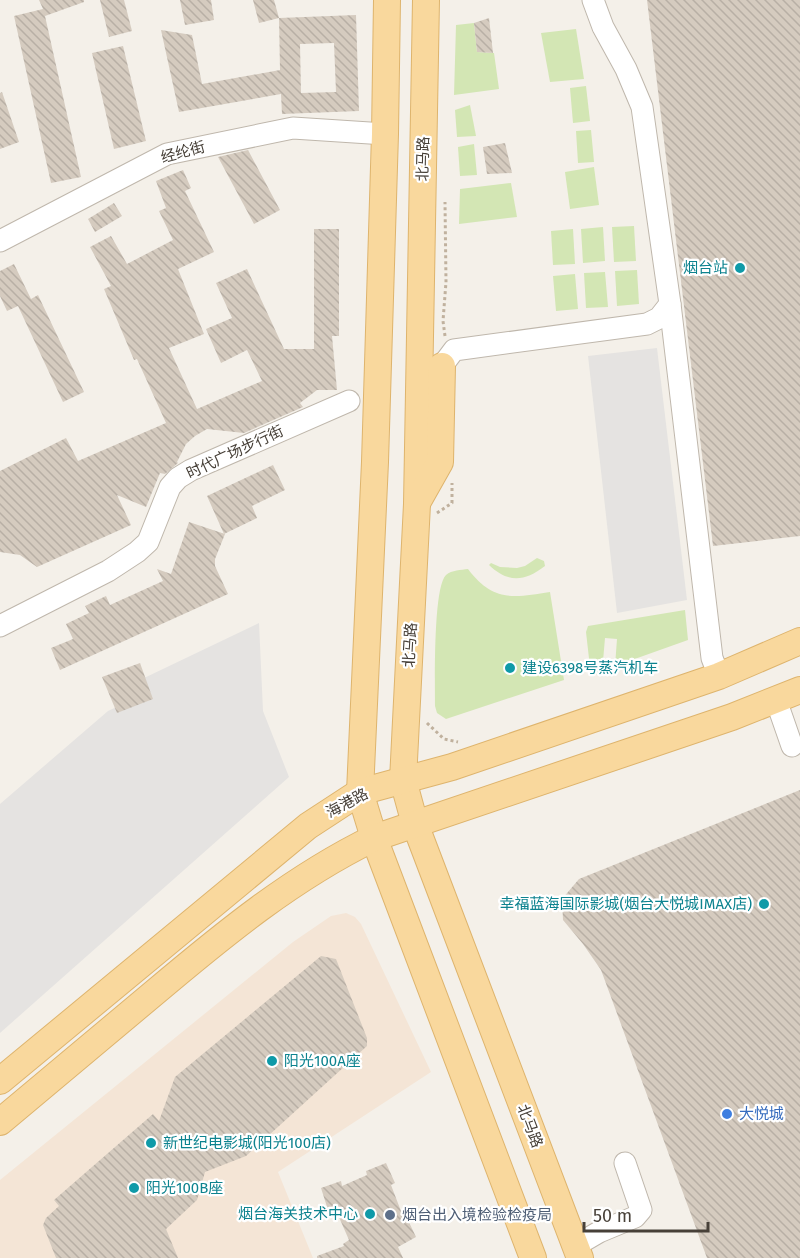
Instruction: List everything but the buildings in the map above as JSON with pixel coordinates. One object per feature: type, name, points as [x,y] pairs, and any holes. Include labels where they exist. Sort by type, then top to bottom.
[{"type":"main road","points":[[387,0],[375,462],[360,792],[374,838],[533,1258]]},
{"type":"main road","name":"北马路","points":[[426,0],[427,508],[403,780],[415,824],[578,1252]]},
{"type":"main road","points":[[427,508],[440,462],[444,355]]},
{"type":"main road","name":"海港路","points":[[0,1081],[308,826],[360,792],[452,767],[719,676],[800,641]]},
{"type":"main road","points":[[0,1122],[226,933],[301,878],[330,860],[374,838],[521,790],[800,690]]},
{"type":"street","points":[[593,0],[603,27],[626,69],[642,107],[671,311],[712,658],[719,676]]},
{"type":"street","name":"经纶街","points":[[0,242],[167,154],[293,128],[385,134]]},
{"type":"street","points":[[444,355],[454,362],[648,335],[663,328],[671,311]]},
{"type":"street","name":"时代广场步行街","points":[[0,626],[108,571],[137,552],[148,542],[170,488],[184,474],[349,401]]},
{"type":"street","points":[[776,700],[792,746]]},
{"type":"street","points":[[578,1252],[599,1232],[635,1217],[641,1210],[625,1163]]},
{"type":"path","points":[[444,355],[445,200]]},
{"type":"path","points":[[427,508],[452,503],[452,481]]},
{"type":"path","points":[[424,718],[429,726],[444,739],[463,742]]},
{"type":"shaded area","points":[[657,348],[687,600],[617,613],[588,356]]},
{"type":"shaded area","points":[[259,623],[263,711],[289,777],[0,1033],[0,804],[108,711],[142,695],[142,679]]},
{"type":"shaded area","points":[[346,913],[355,917],[361,924],[431,1072],[278,1172],[313,1258],[0,1258],[0,1180],[293,942],[331,916]]},
{"type":"green space","points":[[474,23],[477,52],[494,53],[499,89],[454,95],[456,25]]},
{"type":"green space","points":[[576,29],[584,79],[550,82],[541,33]]},
{"type":"green space","points":[[586,86],[590,121],[573,123],[570,88]]},
{"type":"green space","points":[[470,105],[476,136],[457,137],[455,110]]},
{"type":"green space","points":[[591,130],[594,162],[578,163],[576,131]]},
{"type":"green space","points":[[474,144],[477,175],[460,176],[458,147]]},
{"type":"green space","points":[[594,167],[599,205],[570,209],[565,172]]},
{"type":"green space","points":[[511,183],[517,217],[459,224],[460,189]]},
{"type":"green space","points":[[634,226],[636,261],[614,262],[612,227]]},
{"type":"green space","points":[[603,227],[605,261],[583,263],[581,229]]},
{"type":"green space","points":[[573,229],[575,264],[553,265],[551,231]]},
{"type":"green space","points":[[637,270],[639,304],[617,306],[615,271]]},
{"type":"green space","points":[[605,272],[608,307],[586,308],[584,273]]},
{"type":"green space","points":[[575,274],[578,309],[556,311],[553,276]]},
{"type":"green space","points":[[537,558],[544,561],[545,566],[523,577],[503,575],[489,565],[491,563],[500,567],[517,568]]},
{"type":"green space","points":[[468,569],[486,587],[504,595],[525,596],[550,592],[564,680],[446,719],[437,713],[435,706],[439,597],[446,575]]},
{"type":"green space","points":[[685,610],[688,640],[615,666],[617,639],[605,638],[602,673],[591,676],[586,632],[588,626]]},
{"type":"place","name":"烟台站","points":[[740,268]]},
{"type":"place","name":"建设6398号蒸汽机车","points":[[510,668]]},
{"type":"place","name":"幸福蓝海国际影城(烟台大悦城IMAX店)","points":[[764,904]]},
{"type":"place","name":"阳光100A座","points":[[272,1061]]},
{"type":"place","name":"大悦城","points":[[727,1114]]},
{"type":"place","name":"新世纪电影城(阳光100店)","points":[[151,1143]]},
{"type":"place","name":"阳光100B座","points":[[134,1188]]},
{"type":"place","name":"烟台海关技术中心","points":[[370,1214]]},
{"type":"place","name":"烟台出入境检验检疫局","points":[[390,1215]]}]
